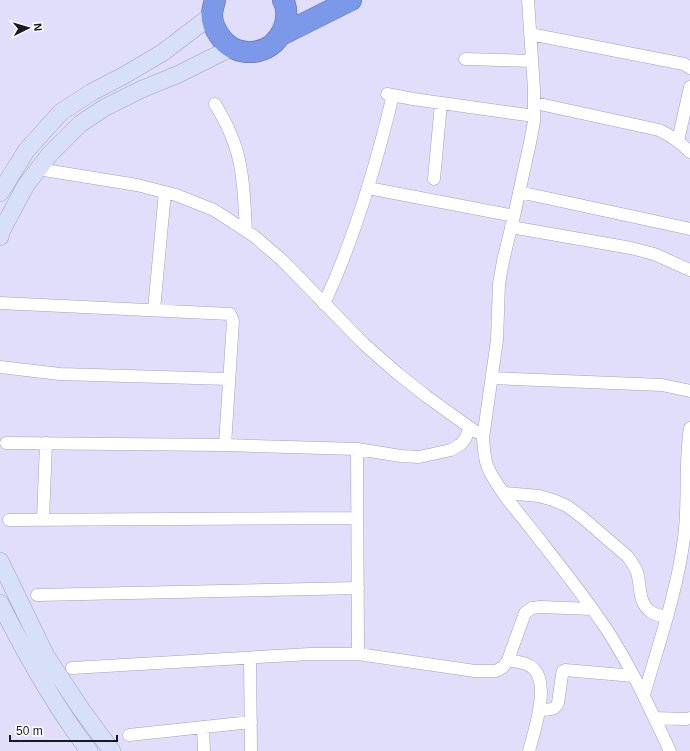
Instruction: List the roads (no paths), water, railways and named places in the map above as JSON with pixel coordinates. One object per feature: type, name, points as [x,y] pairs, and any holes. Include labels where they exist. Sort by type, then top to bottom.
[{"type":"highway","points":[[281,36],[285,25],[286,14],[285,3],[283,0]]},
{"type":"highway","points":[[214,4],[215,29],[222,41],[231,48],[242,52],[253,52],[264,50],[281,36],[350,0]]},
{"type":"main road","points":[[0,193],[26,151],[61,112],[92,92],[162,53],[214,4]]},
{"type":"main road","points":[[0,237],[2,230],[26,185],[50,154],[80,124],[104,108],[140,90],[179,74],[231,48]]},
{"type":"main road","points":[[0,561],[46,656],[81,709],[112,751]]},
{"type":"main road","points":[[0,603],[47,691],[89,751]]},
{"type":"street","points":[[528,0],[534,116],[531,138],[499,284],[497,340],[484,437],[484,452],[489,469],[504,493],[575,584],[626,660],[670,751]]},
{"type":"street","points":[[530,34],[684,64],[690,68]]},
{"type":"street","points":[[465,59],[532,61]]},
{"type":"street","points":[[678,141],[690,87]]},
{"type":"street","points":[[324,304],[337,277],[368,188],[383,138],[390,95],[534,116]]},
{"type":"street","points":[[434,179],[441,103]]},
{"type":"street","points":[[534,103],[659,130],[669,134],[690,152]]},
{"type":"street","points":[[215,104],[232,136],[238,157],[242,179],[246,230]]},
{"type":"street","points":[[38,170],[137,185],[176,195],[214,210],[246,230],[282,260],[364,344],[397,373],[426,396],[484,437]]},
{"type":"street","points":[[368,188],[631,248],[654,254],[690,270]]},
{"type":"street","points":[[154,310],[165,192]]},
{"type":"street","points":[[519,192],[690,229]]},
{"type":"street","points":[[0,303],[230,314],[233,321],[225,445]]},
{"type":"street","points":[[0,367],[68,374],[229,379]]},
{"type":"street","points":[[492,378],[662,385],[690,391]]},
{"type":"street","points":[[6,442],[225,445],[357,449],[401,456],[419,457],[451,450],[465,439],[470,428]]},
{"type":"street","points":[[644,695],[676,583],[681,559],[686,512],[687,444],[690,428]]},
{"type":"street","points":[[43,520],[46,443]]},
{"type":"street","points":[[357,449],[358,654]]},
{"type":"street","points":[[504,493],[539,496],[553,500],[567,506],[583,518],[627,556],[632,563],[636,570],[643,603],[647,609],[653,613],[666,617]]},
{"type":"street","points":[[9,520],[358,518]]},
{"type":"street","points":[[37,595],[358,588]]},
{"type":"street","points":[[72,668],[310,654],[358,654],[475,671],[496,671],[503,667],[508,660],[525,613],[532,608],[592,609]]},
{"type":"street","points":[[250,658],[251,751]]},
{"type":"street","points":[[508,660],[528,664],[534,668],[538,674],[540,683],[540,702],[538,718],[529,751]]},
{"type":"street","points":[[539,710],[551,709],[557,706],[562,675],[563,671],[565,670],[634,676]]},
{"type":"street","points":[[655,718],[690,718]]},
{"type":"street","points":[[129,735],[251,722]]},
{"type":"street","points":[[203,727],[204,751]]}]
